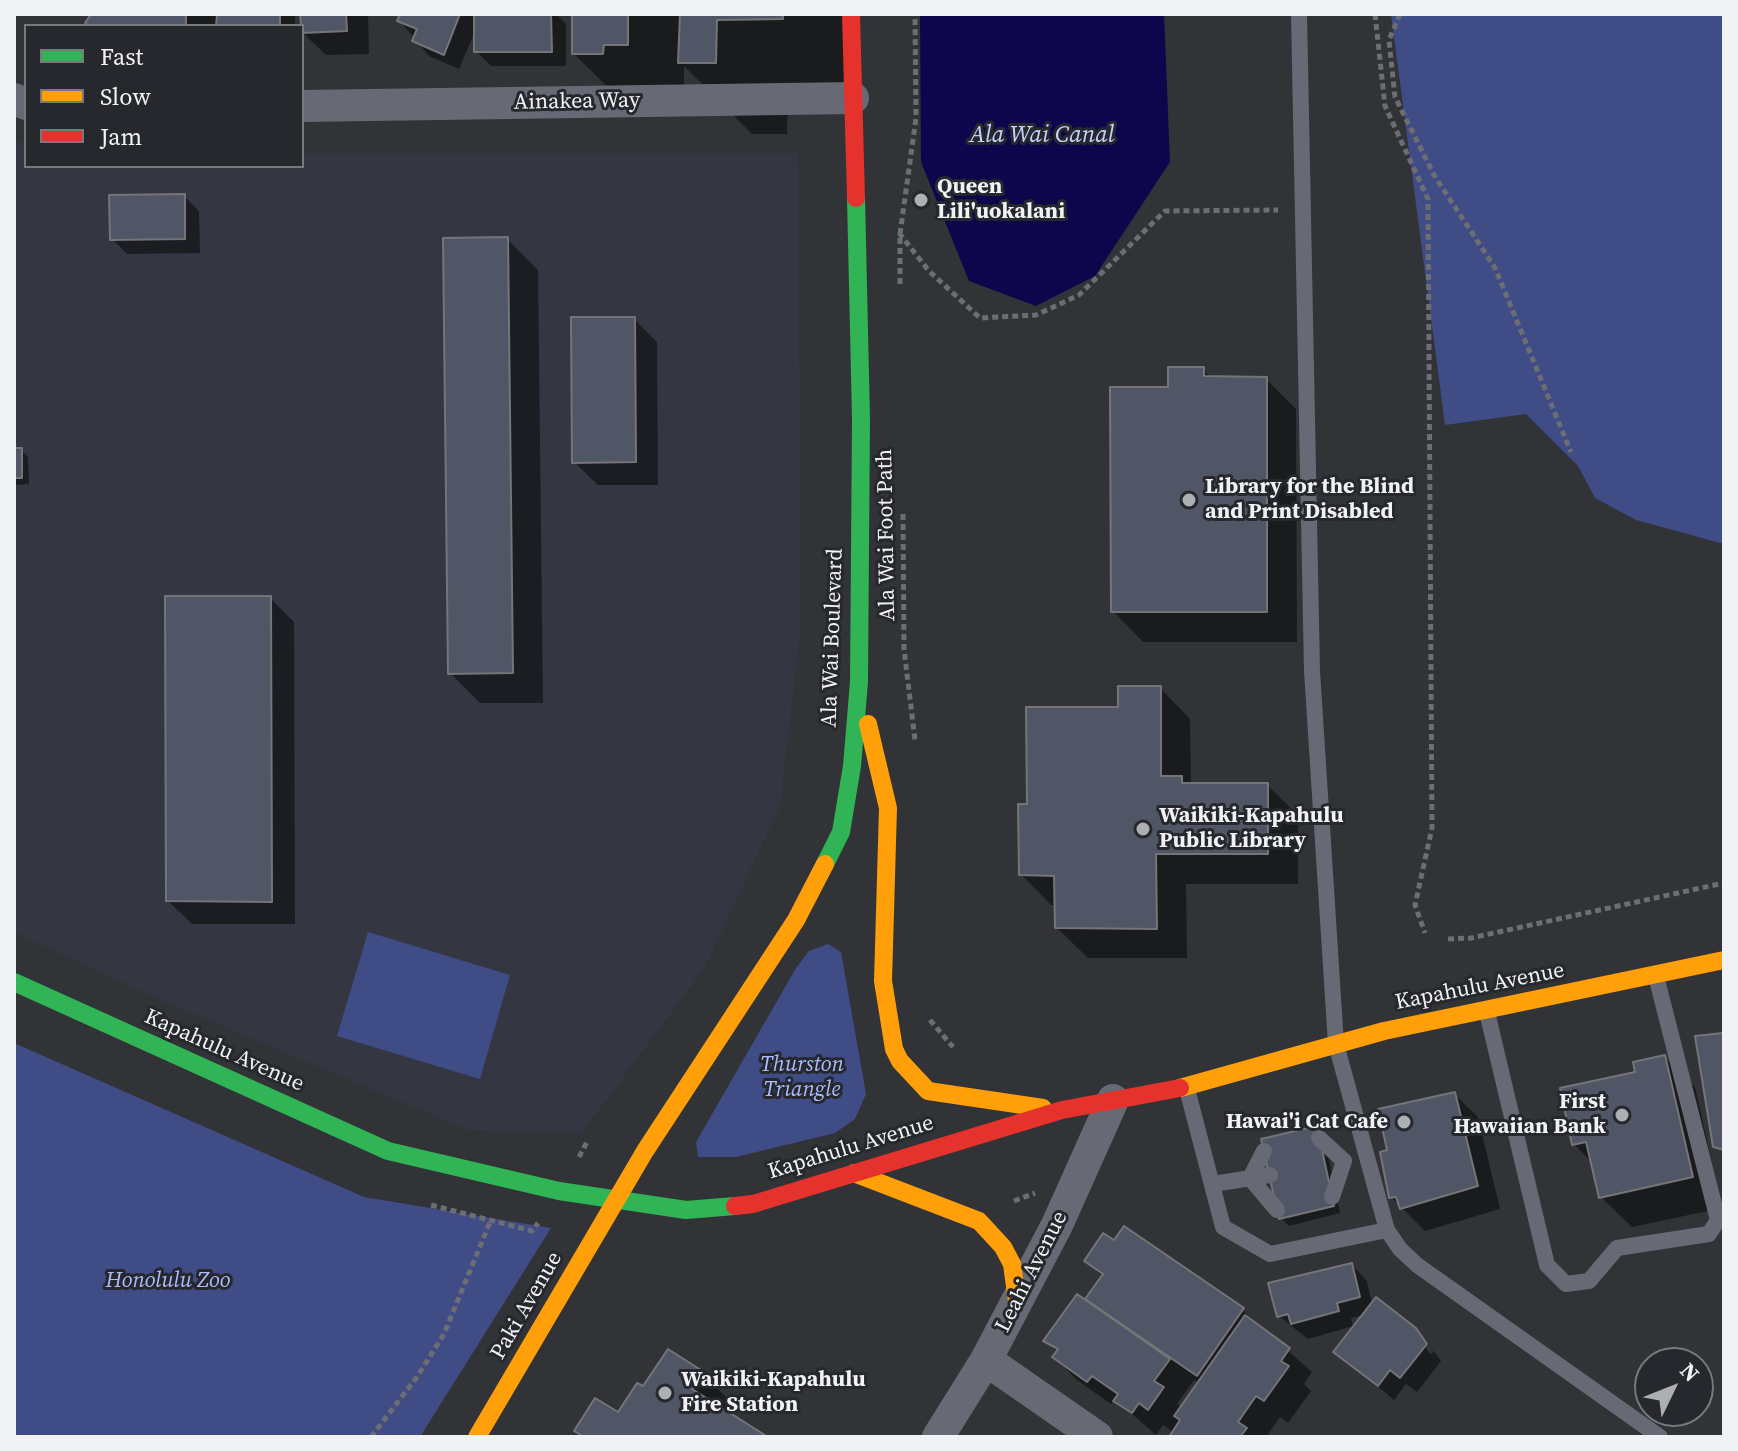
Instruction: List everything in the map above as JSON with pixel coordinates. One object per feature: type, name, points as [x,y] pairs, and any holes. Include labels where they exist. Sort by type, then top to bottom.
[{"type":"main road","name":"Ala Wai Boulevard","points":[[617,1198],[796,920],[829,857],[848,799],[859,682],[861,419],[851,14]]},
{"type":"main road","points":[[859,682],[888,808],[883,981],[894,1049],[900,1061],[928,1091],[1062,1110]]},
{"type":"main road","name":"Kapahulu Avenue","points":[[14,982],[388,1151],[559,1191],[686,1210],[753,1204],[1062,1110],[1187,1087],[1285,1056],[1724,960]]},
{"type":"main road","points":[[854,1173],[979,1221],[997,1239],[1012,1264],[1017,1301]]},
{"type":"main road","name":"Paki Avenue","points":[[477,1437],[617,1198]]},
{"type":"street","name":"Ainakea Way","points":[[304,106],[853,98]]},
{"type":"street","name":"Leahi Avenue","points":[[938,1437],[986,1360],[1057,1225],[1113,1100]]},
{"type":"street","points":[[986,1360],[1097,1437]]},
{"type":"lane","points":[[1299,14],[1312,671],[1336,1044],[1387,1230],[1417,1265],[1660,1437]]},
{"type":"lane","points":[[1486,1010],[1547,1265],[1566,1284],[1589,1281],[1617,1248],[1709,1234],[1718,1220],[1656,976]]},
{"type":"lane","points":[[1187,1087],[1223,1227],[1270,1254],[1387,1230]]},
{"type":"lane","points":[[1319,1138],[1344,1161]]},
{"type":"lane","points":[[1250,1178],[1264,1151]]},
{"type":"lane","points":[[1325,1164],[1366,1157]]},
{"type":"lane","points":[[1332,1197],[1344,1161]]},
{"type":"lane","points":[[1213,1184],[1270,1175]]},
{"type":"lane","points":[[1250,1178],[1277,1210]]},
{"type":"path","points":[[900,298],[900,234],[916,118],[915,14]]},
{"type":"path","points":[[1375,14],[1385,106],[1428,199],[1432,828],[1415,905],[1425,933]]},
{"type":"path","points":[[1400,14],[1389,40],[1395,97],[1434,175],[1495,268],[1571,452]]},
{"type":"path","points":[[892,221],[929,271],[980,318],[1036,315],[1079,295],[1165,211],[1303,210]]},
{"type":"path","name":"Ala Wai Foot Path","points":[[903,505],[904,649],[917,754]]},
{"type":"path","points":[[1448,939],[1482,935],[1724,883]]},
{"type":"path","points":[[927,1010],[930,1022],[953,1047]]},
{"type":"path","points":[[371,1437],[417,1377],[444,1334],[490,1222],[532,1231]]},
{"type":"shaded area","points":[[14,141],[24,144],[24,168],[304,168],[304,153],[798,153],[801,626],[780,806],[704,969],[581,1134],[468,1130],[163,1001],[14,932]]},
{"type":"green space","points":[[1391,14],[1724,14],[1724,544],[1636,520],[1595,498],[1578,466],[1526,414],[1445,425]]},
{"type":"green space","points":[[368,932],[510,975],[480,1079],[337,1036]]},
{"type":"green space","name":"Thurston Triangle","points":[[828,944],[841,952],[866,1094],[855,1119],[835,1133],[736,1157],[698,1157],[696,1142],[796,968],[809,951]]},
{"type":"green space","name":"Honolulu Zoo","points":[[14,1043],[364,1197],[551,1228],[420,1437],[14,1437]]},
{"type":"water","name":"Ala Wai Canal","points":[[920,14],[1164,14],[1170,162],[1095,276],[1036,306],[969,281],[921,162]]},
{"type":"building","points":[[91,14],[186,14],[186,24],[85,23]]},
{"type":"building","points":[[217,14],[280,14],[280,24],[216,24]]},
{"type":"building","points":[[300,14],[346,14],[347,31],[304,33],[304,24],[301,24]]},
{"type":"building","points":[[400,14],[460,14],[444,55],[412,41],[417,29],[397,21]]},
{"type":"building","points":[[474,14],[551,14],[552,52],[474,52]]},
{"type":"building","points":[[572,14],[628,14],[628,45],[604,45],[603,54],[572,54]]},
{"type":"building","points":[[680,14],[783,14],[783,19],[717,20],[716,63],[678,63]]},
{"type":"building","points":[[185,194],[185,239],[110,240],[109,195]]},
{"type":"building","points":[[508,237],[513,673],[448,674],[443,238]]},
{"type":"building","points":[[571,317],[635,317],[636,462],[572,463]]},
{"type":"building","name":"Library for the Blind and Print Disabled","points":[[1168,367],[1204,367],[1204,376],[1267,377],[1267,612],[1111,612],[1110,387],[1168,387]]},
{"type":"building","points":[[14,448],[22,448],[22,478],[14,478]]},
{"type":"building","points":[[165,596],[271,596],[272,902],[166,901]]},
{"type":"building","name":"Waikiki-Kapahulu Public Library","points":[[1118,686],[1161,686],[1161,776],[1182,776],[1182,783],[1268,783],[1268,854],[1156,854],[1157,929],[1055,928],[1054,876],[1019,875],[1018,804],[1027,804],[1026,707],[1118,707]]},
{"type":"building","points":[[1724,1024],[1724,1150],[1713,1147],[1695,1036],[1723,1033]]},
{"type":"building","name":"First Hawaiian Bank","points":[[1665,1055],[1693,1177],[1599,1198],[1586,1142],[1572,1145],[1560,1088],[1635,1072],[1633,1062]]},
{"type":"building","points":[[1455,1092],[1478,1186],[1400,1209],[1396,1197],[1389,1198],[1380,1152],[1387,1150],[1378,1109]]},
{"type":"building","points":[[1317,1126],[1334,1206],[1279,1219],[1261,1139]]},
{"type":"building","points":[[1124,1226],[1244,1308],[1197,1376],[1085,1299],[1103,1274],[1084,1261],[1103,1233],[1114,1240]]},
{"type":"building","points":[[1352,1263],[1360,1297],[1337,1303],[1339,1311],[1291,1324],[1288,1314],[1277,1317],[1268,1283]]},
{"type":"building","points":[[1077,1294],[1170,1359],[1154,1381],[1164,1387],[1148,1410],[1139,1403],[1132,1413],[1113,1401],[1118,1394],[1092,1376],[1087,1382],[1052,1357],[1058,1349],[1043,1341]]},
{"type":"building","points":[[1376,1297],[1416,1328],[1427,1344],[1400,1378],[1390,1370],[1378,1386],[1333,1352]]},
{"type":"building","points":[[1245,1315],[1290,1348],[1281,1361],[1289,1366],[1264,1401],[1256,1396],[1238,1422],[1247,1428],[1240,1437],[1169,1437],[1180,1420],[1174,1416]]},
{"type":"building","name":"Waikiki-Kapahulu Fire Station","points":[[668,1349],[704,1372],[692,1389],[768,1437],[584,1437],[574,1431],[595,1398],[618,1412],[637,1383],[643,1386]]},
{"type":"traffic: fast","points":[[825,864],[841,832],[852,766],[859,682],[861,419],[856,198]]},
{"type":"traffic: fast","points":[[14,982],[388,1151],[559,1191],[686,1210],[735,1206]]},
{"type":"traffic: slow","points":[[868,724],[888,808],[883,981],[894,1049],[900,1061],[928,1091],[1043,1108]]},
{"type":"traffic: slow","points":[[477,1437],[645,1151],[796,920],[825,864]]},
{"type":"traffic: slow","points":[[1180,1088],[1384,1031],[1724,960]]},
{"type":"traffic: slow","points":[[854,1173],[979,1221],[1003,1247],[1012,1264],[1017,1301]]},
{"type":"traffic: jam","points":[[851,14],[856,198]]},
{"type":"traffic: jam","points":[[735,1206],[753,1204],[1062,1110],[1180,1088]]},
{"type":"place","name":"Queen Lili'uokalani","points":[[921,200]]},
{"type":"place","name":"Library for the Blind and Print Disabled","points":[[1189,500]]},
{"type":"place","name":"Waikiki-Kapahulu Public Library","points":[[1143,829]]},
{"type":"place","name":"First Hawaiian Bank","points":[[1622,1115]]},
{"type":"place","name":"Hawai'i Cat Cafe","points":[[1404,1122]]},
{"type":"place","name":"Waikiki-Kapahulu Fire Station","points":[[665,1393]]}]
